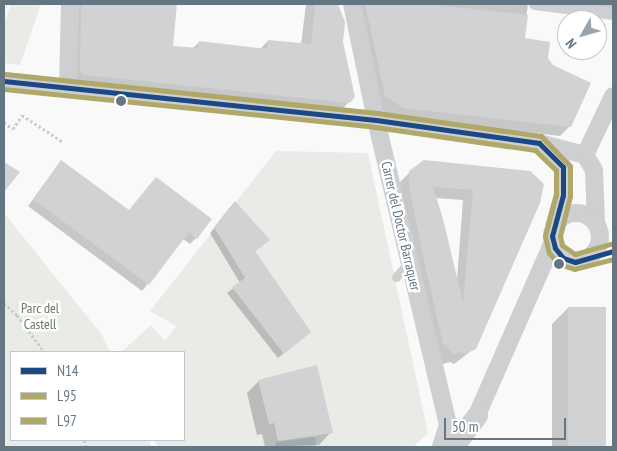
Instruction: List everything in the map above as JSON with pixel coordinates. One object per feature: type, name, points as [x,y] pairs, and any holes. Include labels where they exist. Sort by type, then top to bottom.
[{"type":"street","points":[[68,87],[70,4]]},
{"type":"street","name":"Carrer del Doctor Barraquer","points":[[352,4],[376,120],[448,425],[441,447]]},
{"type":"street","points":[[535,4],[613,14]]},
{"type":"street","points":[[4,81],[376,120],[539,143],[585,155],[594,170],[603,234],[598,250],[588,259]]},
{"type":"street","points":[[585,155],[613,96]]},
{"type":"street","points":[[467,447],[477,415],[553,236],[563,196],[563,167],[539,143]]},
{"type":"street","points":[[569,260],[558,254],[553,236],[568,214],[583,214],[603,234]]},
{"type":"street","points":[[534,281],[569,260],[588,259],[613,250]]},
{"type":"street","points":[[453,447],[477,415]]},
{"type":"lane","points":[[396,277],[409,262]]},
{"type":"path","points":[[4,122],[13,129],[22,115],[63,142]]},
{"type":"path","points":[[4,303],[17,315],[43,351]]},
{"type":"green space","points":[[11,4],[41,4],[20,65],[4,63],[4,24]]},
{"type":"green space","points":[[276,151],[368,153],[428,433],[413,447],[159,447],[154,441],[185,441],[185,351],[122,351],[151,325],[165,341],[176,326],[150,311]]},
{"type":"green space","name":"Parc del Castell","points":[[4,213],[102,335],[110,351],[10,351],[10,441],[149,441],[152,447],[4,447]]},
{"type":"shaded area","points":[[315,437],[316,447],[276,447],[275,442]]},
{"type":"building","points":[[81,4],[177,4],[173,46],[198,48],[199,41],[267,49],[268,40],[311,44],[315,4],[338,4],[345,22],[343,42],[355,97],[350,103],[84,75],[80,70]]},
{"type":"building","points":[[365,4],[428,4],[528,15],[525,38],[550,42],[548,58],[553,65],[591,83],[571,127],[403,108],[385,96]]},
{"type":"building","points":[[61,160],[129,210],[156,177],[212,219],[197,239],[189,232],[149,285],[33,199]]},
{"type":"building","points":[[424,160],[530,171],[544,184],[540,203],[476,349],[465,354],[461,352],[454,354],[443,344],[409,187],[409,171]],"holes":[[[433,187],[473,190],[463,302],[443,219]]]},
{"type":"building","points":[[4,162],[20,172],[4,192]]},
{"type":"building","points":[[235,201],[270,240],[255,251],[311,332],[284,354],[232,287],[245,278],[214,227]]},
{"type":"building","points":[[568,307],[606,307],[606,447],[568,447]]},
{"type":"building","points":[[317,365],[333,433],[278,441],[274,423],[269,424],[258,380]]},
{"type":"transit line","name":"L97","points":[[5,74],[377,113],[541,136],[570,166],[570,196],[560,236],[562,245],[575,254],[611,244]]},
{"type":"transit line","name":"N14","points":[[4,81],[376,120],[539,143],[563,167],[563,195],[552,236],[555,248],[563,258],[575,262],[613,251]]},
{"type":"transit line","name":"L95","points":[[4,89],[375,127],[535,150],[556,170],[556,194],[545,236],[549,253],[559,264],[574,269],[613,259]]}]
